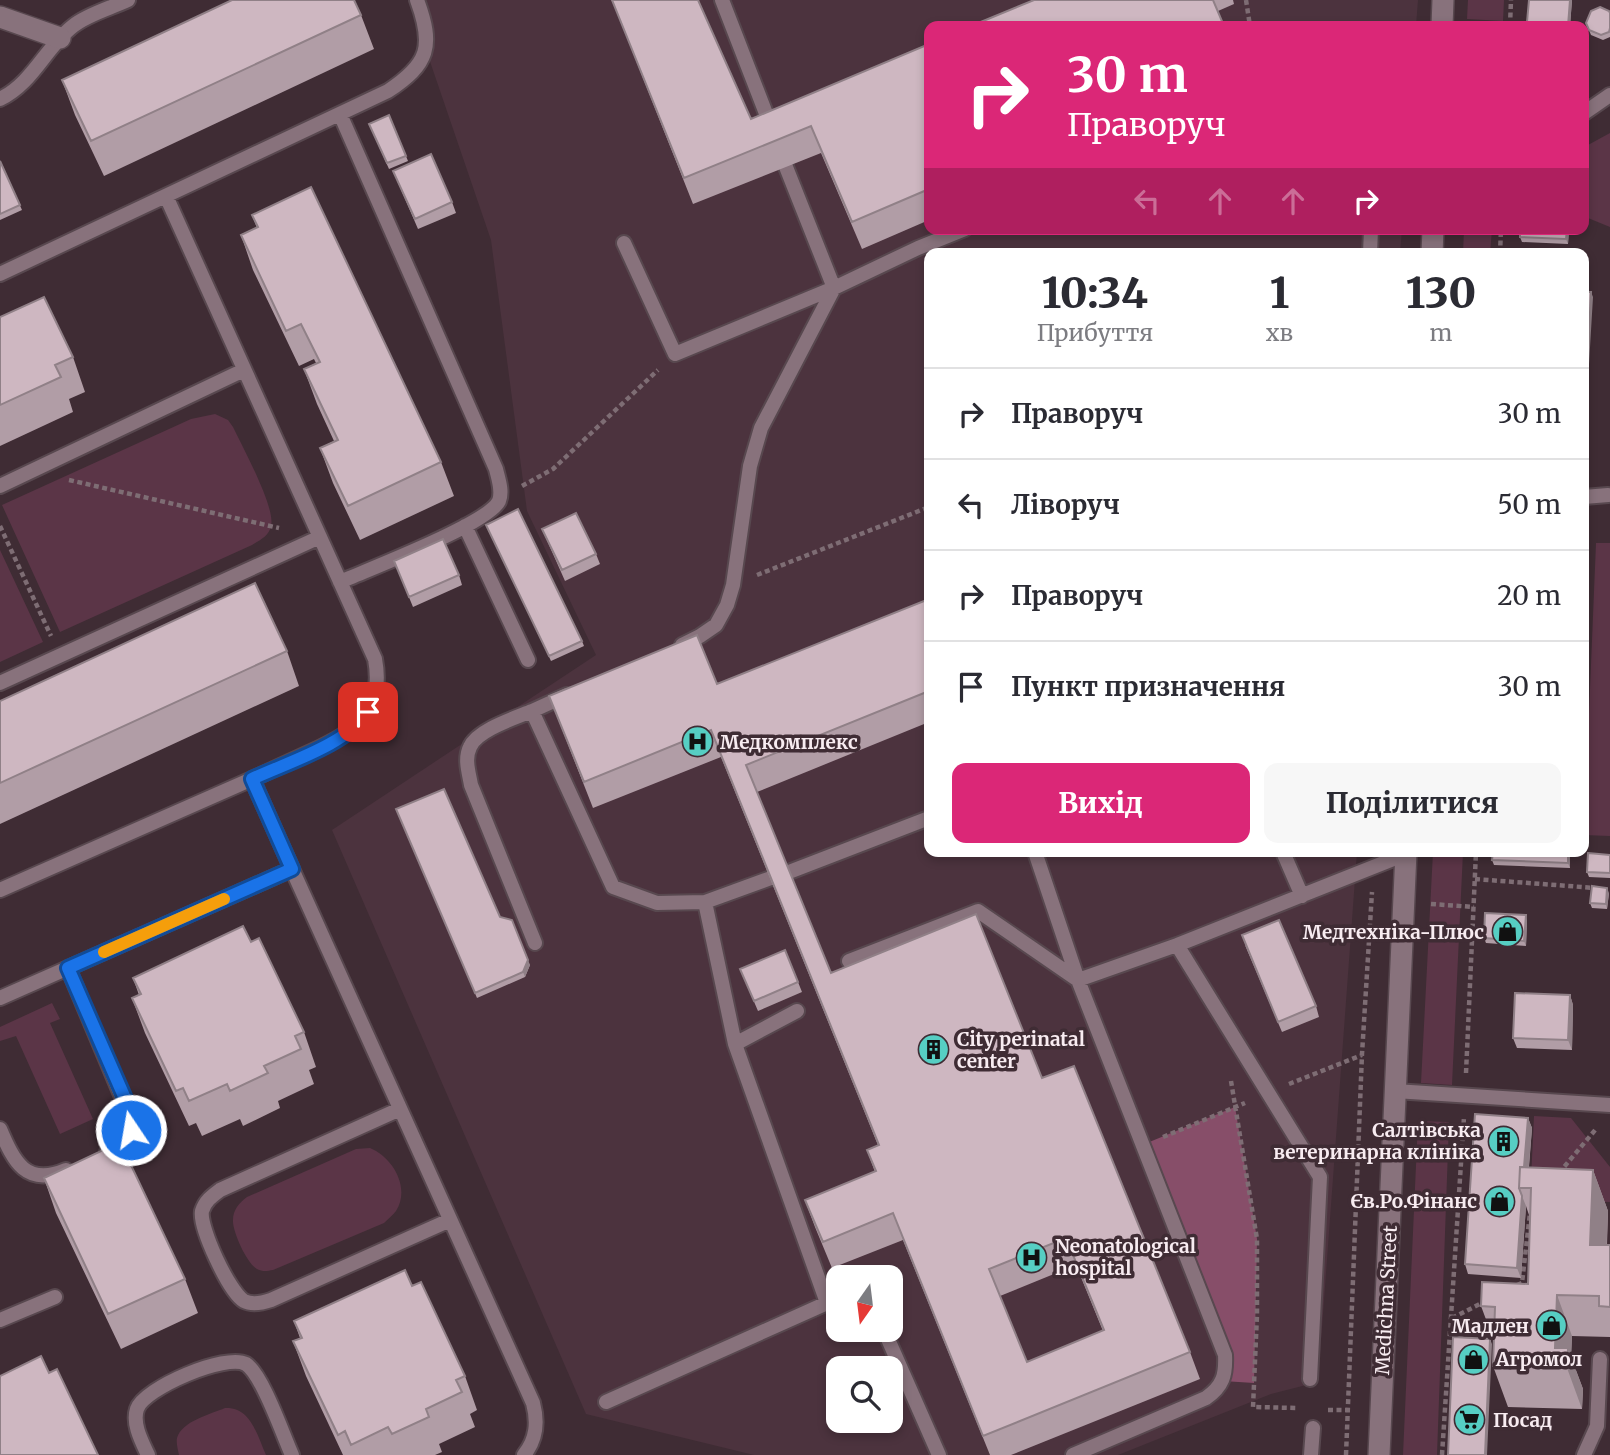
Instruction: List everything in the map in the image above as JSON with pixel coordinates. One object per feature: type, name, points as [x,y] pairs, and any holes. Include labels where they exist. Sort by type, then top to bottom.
[{"type":"street","points":[[1442,21],[1443,0]]},
{"type":"street","points":[[0,17],[60,38]]},
{"type":"street","name":"Medichna Street","points":[[1379,1455],[1406,857]]},
{"type":"lane","points":[[0,99],[15,92],[28,80],[60,38],[75,24],[128,0]]},
{"type":"lane","points":[[0,274],[388,91],[412,74],[421,64],[426,51],[427,32],[418,0]]},
{"type":"lane","points":[[722,0],[776,139]]},
{"type":"lane","points":[[1589,110],[1610,95]]},
{"type":"lane","points":[[340,114],[496,469],[500,485],[500,499],[491,511],[465,526],[340,582]]},
{"type":"lane","points":[[668,652],[716,625],[727,605],[733,585],[750,466],[761,428],[834,288],[786,167]]},
{"type":"lane","points":[[0,890],[341,738],[362,721],[374,702],[377,681],[375,659],[166,196]]},
{"type":"lane","points":[[624,243],[675,354],[834,288],[950,235]]},
{"type":"lane","points":[[0,486],[244,369]]},
{"type":"lane","points":[[1589,497],[1608,495]]},
{"type":"lane","points":[[465,526],[527,660]]},
{"type":"lane","points":[[0,683],[320,537]]},
{"type":"lane","points":[[536,943],[471,785],[467,763],[470,746],[484,732],[581,690]]},
{"type":"lane","points":[[531,711],[613,887],[657,904],[705,902],[771,878]]},
{"type":"lane","points":[[252,779],[533,1403],[535,1435],[524,1455]]},
{"type":"lane","points":[[789,872],[924,820]]},
{"type":"lane","points":[[1037,857],[1078,980],[1225,1355],[1223,1381],[1217,1391],[1073,1455]]},
{"type":"lane","points":[[1285,857],[1302,896]]},
{"type":"lane","points":[[1078,980],[1177,945],[1397,857]]},
{"type":"lane","points":[[0,998],[292,869]]},
{"type":"lane","points":[[705,902],[735,1044],[826,1284]]},
{"type":"lane","points":[[849,961],[978,911],[1078,980]]},
{"type":"lane","points":[[1177,945],[1320,1177],[1310,1379]]},
{"type":"lane","points":[[0,1129],[12,1157],[29,1173],[41,1175],[55,1174],[111,1150],[124,1141],[131,1130],[130,1116],[68,968]]},
{"type":"lane","points":[[735,1044],[797,1011]]},
{"type":"lane","points":[[1395,1091],[1610,1105]]},
{"type":"lane","points":[[400,1109],[220,1190],[209,1198],[203,1209],[201,1220],[205,1232],[236,1295],[246,1302],[258,1304],[450,1220]]},
{"type":"lane","points":[[0,1320],[55,1297]]},
{"type":"lane","points":[[606,1402],[826,1306]]},
{"type":"lane","points":[[889,1342],[939,1455]]},
{"type":"lane","points":[[1584,1455],[1597,1426],[1600,1359]]},
{"type":"lane","points":[[148,1455],[135,1421],[137,1406],[142,1399],[159,1387],[215,1364],[236,1361],[249,1367],[260,1381],[292,1455]]},
{"type":"lane","points":[[1311,1455],[1313,1428]]},
{"type":"path","points":[[1246,0],[1249,21]]},
{"type":"path","points":[[1510,21],[1511,0]]},
{"type":"path","points":[[500,499],[553,469],[675,354]]},
{"type":"path","points":[[31,472],[320,537]]},
{"type":"path","points":[[733,585],[924,509]]},
{"type":"path","points":[[0,526],[60,656]]},
{"type":"path","points":[[1442,1455],[1465,1096],[1476,857]]},
{"type":"path","points":[[1346,1455],[1362,1054],[1373,868]]},
{"type":"path","points":[[1475,879],[1597,888]]},
{"type":"path","points":[[1431,904],[1474,907]]},
{"type":"path","points":[[1142,1145],[1362,1054]]},
{"type":"path","points":[[1230,1070],[1257,1239],[1253,1407],[1307,1409]]},
{"type":"path","points":[[1557,1175],[1601,1122]]},
{"type":"path","points":[[1510,1289],[1522,1283],[1531,1206]]},
{"type":"path","points":[[1451,1319],[1486,1301]]},
{"type":"path","points":[[1321,1409],[1348,1410]]},
{"type":"shaded area","name":"Медкомплекс","points":[[409,0],[1418,0],[1416,21],[924,21],[924,235],[1402,235],[1400,248],[924,248],[924,857],[1357,857],[1318,1382],[1271,1394],[1118,1455],[754,1455],[586,1414],[332,830],[596,655],[527,511],[491,240]]},
{"type":"shaded area","points":[[1468,0],[1504,0],[1503,21],[1467,19]]},
{"type":"shaded area","points":[[1610,133],[1610,227],[1589,218],[1589,144]]},
{"type":"shaded area","points":[[1464,235],[1492,235],[1490,248],[1463,248]]},
{"type":"shaded area","points":[[215,414],[228,420],[233,427],[257,477],[271,517],[268,532],[252,545],[60,632],[2,505],[191,419]]},
{"type":"shaded area","points":[[1596,543],[1610,543],[1610,836],[1589,835],[1589,713]]},
{"type":"shaded area","points":[[0,550],[43,642],[0,662]]},
{"type":"shaded area","points":[[1433,857],[1463,857],[1452,1085],[1421,1083]]},
{"type":"shaded area","points":[[52,1003],[60,1019],[50,1023],[93,1119],[60,1134],[16,1036],[0,1041],[0,1027]]},
{"type":"shaded area","points":[[1235,1107],[1257,1239],[1254,1383],[1223,1381],[1225,1369],[1142,1145]]},
{"type":"shaded area","points":[[1534,1116],[1571,1118],[1610,1167],[1610,1202],[1530,1200]]},
{"type":"shaded area","points":[[1418,1121],[1449,1122],[1437,1455],[1403,1455]]},
{"type":"shaded area","points":[[370,1148],[392,1166],[400,1183],[400,1202],[392,1216],[384,1223],[273,1270],[261,1271],[253,1266],[241,1247],[233,1225],[234,1213],[241,1202],[356,1149]]},
{"type":"shaded area","points":[[225,1408],[234,1409],[247,1417],[266,1455],[179,1455],[177,1438],[180,1432],[198,1419]]},
{"type":"building","points":[[232,0],[354,0],[361,15],[91,141],[62,80]]},
{"type":"building","points":[[612,0],[698,0],[751,119],[924,46],[924,191],[852,222],[811,126],[684,178]]},
{"type":"building","points":[[1034,0],[1213,0],[1222,21],[983,21]]},
{"type":"building","points":[[1529,0],[1570,0],[1568,21],[1527,21]]},
{"type":"building","points":[[1600,7],[1609,11],[1609,32],[1601,35],[1589,30],[1589,21],[1587,21],[1591,11]]},
{"type":"building","points":[[389,115],[406,156],[387,163],[369,124]]},
{"type":"building","points":[[431,154],[452,202],[415,219],[393,171]]},
{"type":"building","points":[[0,161],[20,205],[0,214]]},
{"type":"building","points":[[311,187],[441,462],[348,506],[320,448],[338,440],[304,369],[320,362],[301,324],[286,331],[241,235],[258,227],[252,215]]},
{"type":"building","points":[[1520,235],[1566,235],[1566,239]]},
{"type":"building","points":[[1589,292],[1591,292],[1589,332]]},
{"type":"building","points":[[44,297],[73,357],[55,365],[61,377],[0,405],[0,317]]},
{"type":"building","points":[[518,509],[582,641],[549,656],[486,525]]},
{"type":"building","points":[[576,513],[596,554],[562,570],[542,529]]},
{"type":"building","points":[[443,539],[459,575],[409,597],[394,561]]},
{"type":"building","points":[[255,583],[287,651],[0,783],[0,701]]},
{"type":"building","name":"City perinatal center","points":[[924,601],[924,693],[746,765],[831,973],[976,914],[1042,1078],[1074,1066],[1190,1352],[983,1436],[893,1213],[823,1242],[805,1200],[876,1171],[867,1150],[879,1145],[711,730],[584,782],[549,696],[697,635],[717,684]],"holes":[[[1066,1238],[1104,1330],[1027,1362],[989,1269]]]},
{"type":"building","points":[[444,789],[500,917],[512,920],[528,960],[523,972],[475,993],[396,809]]},
{"type":"building","points":[[1589,853],[1610,855],[1610,873],[1587,872]]},
{"type":"building","points":[[1492,857],[1568,857],[1568,863],[1492,860]]},
{"type":"building","points":[[1592,886],[1607,888],[1606,904],[1590,903]]},
{"type":"building","name":"Медтехніка-Плюс","points":[[1485,913],[1526,915],[1524,941],[1484,938]]},
{"type":"building","points":[[1279,920],[1316,1006],[1278,1022],[1242,935]]},
{"type":"building","points":[[243,926],[251,942],[259,938],[304,1032],[295,1036],[301,1049],[264,1066],[268,1073],[230,1091],[227,1084],[189,1101],[183,1088],[176,1091],[132,998],[141,994],[133,978]]},
{"type":"building","points":[[785,950],[798,982],[754,1001],[740,969]]},
{"type":"building","points":[[1515,993],[1570,995],[1568,1040],[1513,1038]]},
{"type":"building","points":[[1475,1114],[1528,1118],[1524,1167],[1520,1167],[1519,1188],[1522,1196],[1517,1268],[1465,1264]]},
{"type":"building","points":[[120,1142],[185,1279],[108,1314],[44,1178]]},
{"type":"building","points":[[1520,1167],[1593,1170],[1590,1245],[1610,1245],[1610,1307],[1599,1306],[1599,1296],[1557,1295],[1555,1348],[1568,1348],[1567,1368],[1493,1366],[1495,1307],[1481,1306],[1482,1282],[1528,1284],[1531,1188],[1519,1188]]},
{"type":"building","points":[[405,1270],[412,1286],[421,1282],[465,1376],[456,1380],[462,1392],[426,1409],[429,1417],[392,1434],[388,1427],[351,1445],[345,1431],[338,1435],[293,1341],[302,1338],[294,1321]]},
{"type":"building","points":[[1453,1337],[1490,1339],[1485,1455],[1448,1455]]},
{"type":"building","points":[[41,1356],[49,1373],[57,1369],[98,1455],[0,1455],[0,1376]]},
{"type":"slow traffic","points":[[104,952],[224,899]]},
{"type":"place","name":"Медкомплекс","points":[[697,742]]},
{"type":"place","name":"Медтехніка-Плюс","points":[[1507,932]]},
{"type":"place","name":"City perinatal center","points":[[934,1050]]},
{"type":"place","name":"Салтівська ветеринарна клініка","points":[[1504,1141]]},
{"type":"place","name":"Єв.Ро.Фінанс","points":[[1500,1201]]},
{"type":"place","name":"Neonatological hospital","points":[[1032,1257]]},
{"type":"place","name":"Мадлен","points":[[1552,1326]]},
{"type":"place","name":"Агромол","points":[[1473,1359]]},
{"type":"place","name":"Посад","points":[[1470,1420]]},
{"type":"route","points":[[131,1130],[127,1103],[68,968],[292,869],[252,779],[341,738],[362,721],[368,712]]}]
